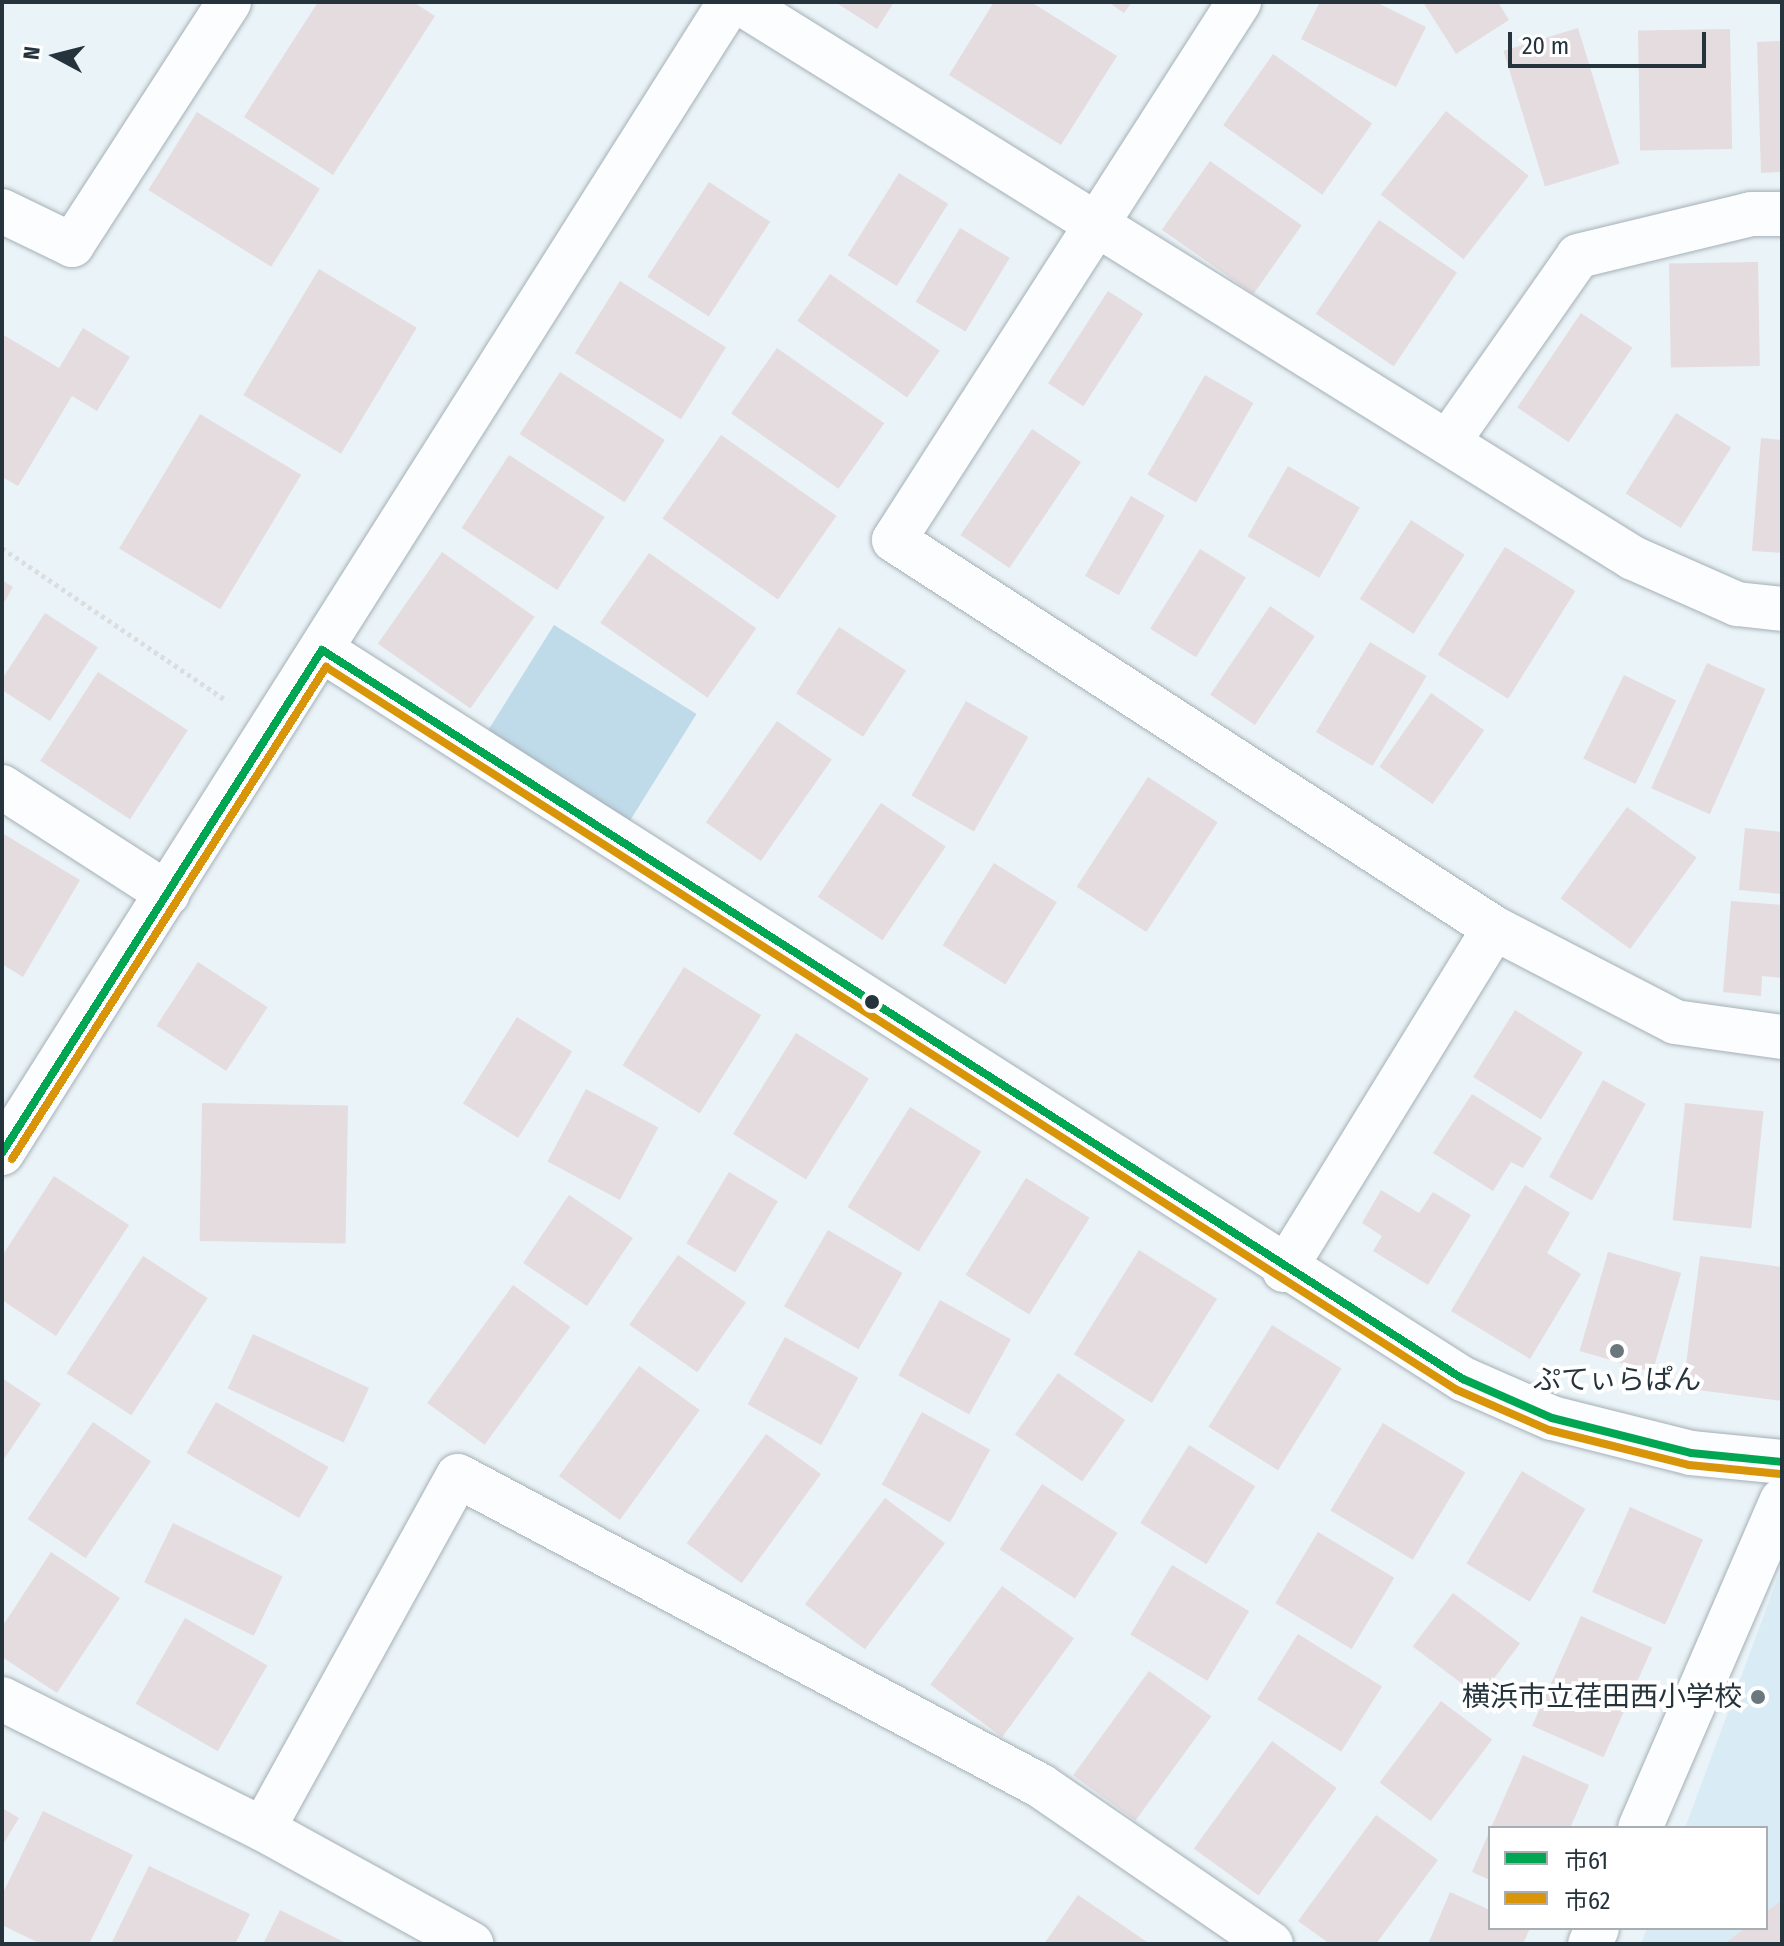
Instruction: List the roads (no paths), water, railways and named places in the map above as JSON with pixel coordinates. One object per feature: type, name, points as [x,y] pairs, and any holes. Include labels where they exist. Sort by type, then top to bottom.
[{"type":"street","points":[[2,211],[72,245],[229,2]]},
{"type":"street","points":[[2,1153],[730,2]]},
{"type":"street","points":[[739,2],[1097,230],[1633,558],[1737,604],[1782,609]]},
{"type":"street","points":[[1239,2],[1097,230],[894,540],[1494,928],[1675,1022],[1782,1037]]},
{"type":"street","points":[[1448,442],[1578,256],[1751,214],[1782,214]]},
{"type":"street","points":[[322,650],[1284,1270],[1463,1379],[1552,1418],[1691,1453],[1782,1462]]},
{"type":"street","points":[[2,787],[168,894]]},
{"type":"street","points":[[1284,1270],[1494,928]]},
{"type":"street","points":[[263,1829],[458,1476],[1041,1786],[1271,1944]]},
{"type":"street","points":[[1641,1826],[1782,1500]]},
{"type":"street","points":[[2,1699],[263,1829],[471,1944]]},
{"type":"place","name":"ぷてぃらぱん","points":[[1617,1351]]},
{"type":"place","name":"横浜市立荏田西小学校","points":[[1758,1697]]}]
